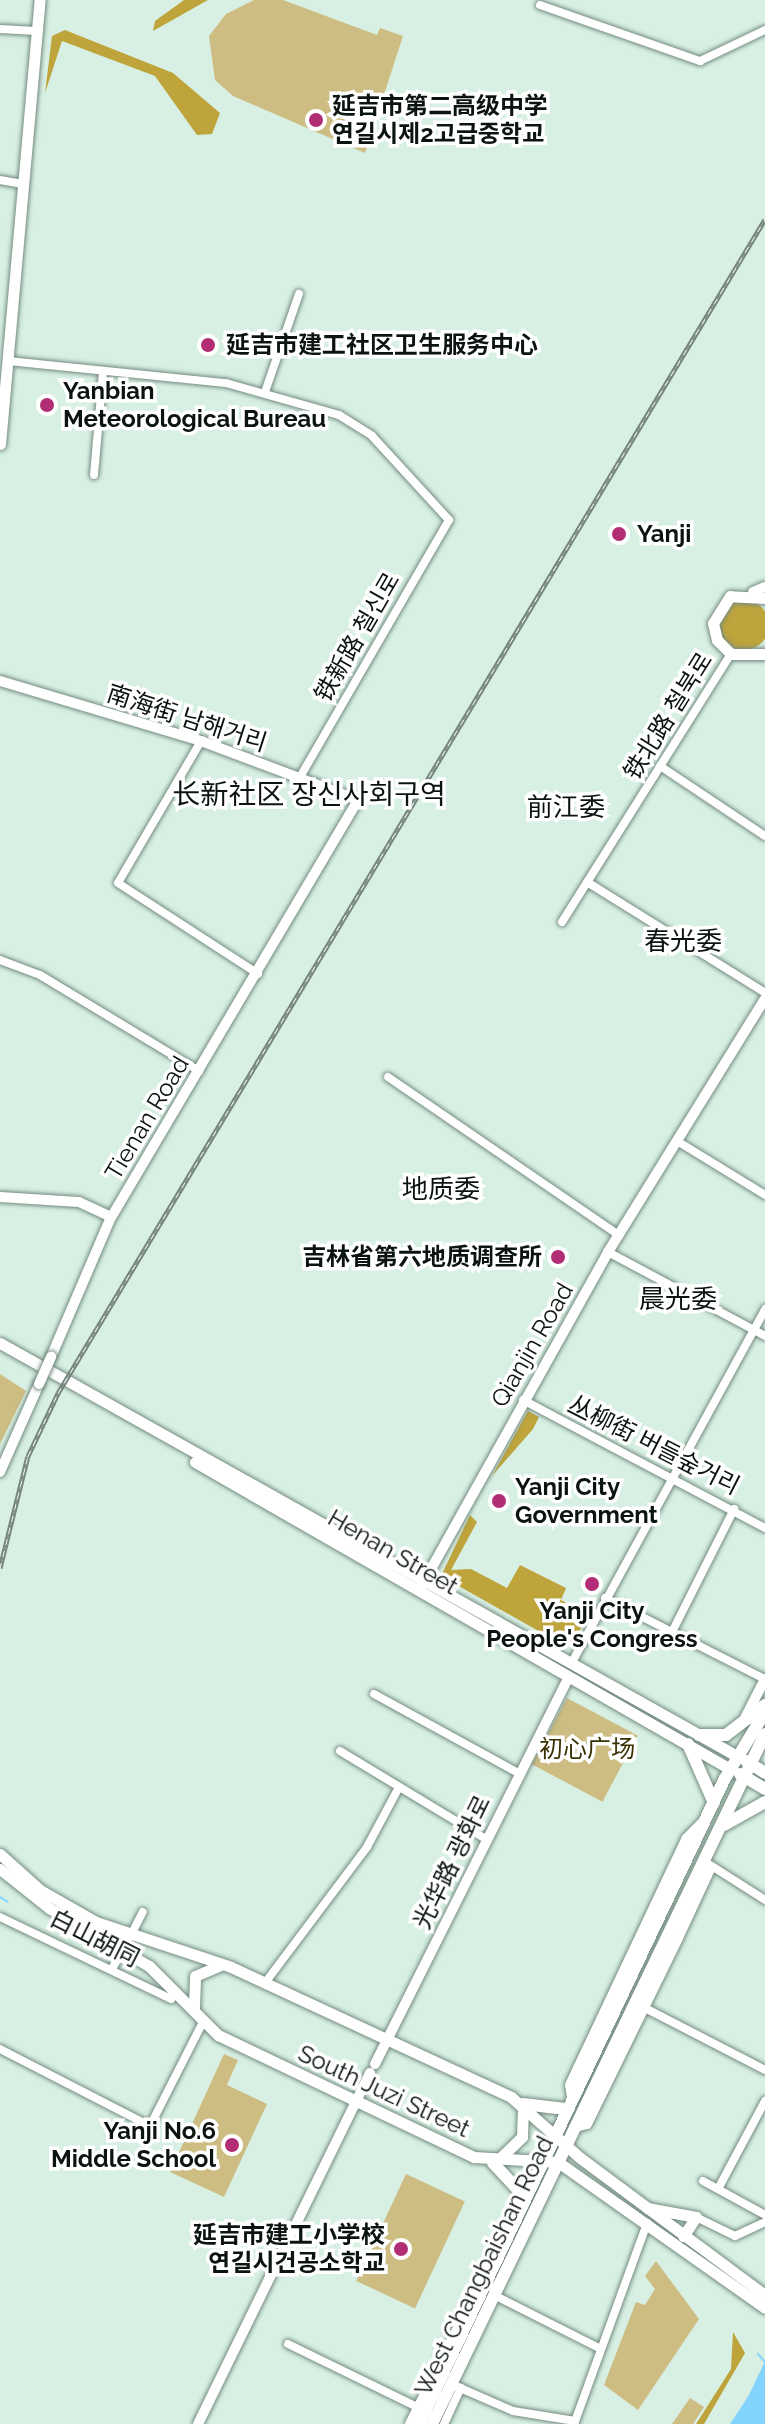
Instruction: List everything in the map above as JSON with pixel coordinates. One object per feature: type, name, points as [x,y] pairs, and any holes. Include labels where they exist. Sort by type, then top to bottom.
[{"type":"main road","points":[[0,444],[40,0]]},
{"type":"main road","points":[[763,653],[731,654],[715,637],[715,612],[730,596],[753,592],[765,598]]},
{"type":"main road","name":"Henan Street","points":[[0,1343],[327,1533],[418,1592],[765,1789]]},
{"type":"main road","name":"Henan Street","points":[[0,1350],[327,1533],[425,1581],[765,1773]]},
{"type":"main road","points":[[699,1735],[719,1738],[765,1705]]},
{"type":"main road","name":"West Changbaishan Road","points":[[419,2424],[422,2409],[569,2103],[582,2089],[730,1769],[765,1712]]},
{"type":"main road","name":"West Changbaishan Road","points":[[432,2424],[456,2386],[494,2295],[765,1734]]},
{"type":"main road","points":[[688,1744],[714,1803]]},
{"type":"main road","points":[[717,1833],[731,1816],[765,1802]]},
{"type":"main road","name":"South Juzi Street","points":[[0,1854],[40,1890],[129,1937],[226,1965],[523,2104],[565,2146],[765,2295]]},
{"type":"main road","name":"South Juzi Street","points":[[0,1869],[49,1908],[123,1949],[200,2018],[355,2103],[493,2163],[543,2156],[558,2162],[765,2308]]},
{"type":"main road","points":[[200,2018],[195,1976],[226,1965]]},
{"type":"main road","points":[[521,2202],[493,2163],[522,2137],[523,2104],[569,2103]]},
{"type":"main road","points":[[647,2208],[696,2217],[683,2236]]},
{"type":"main road","points":[[441,2406],[443,2424]]},
{"type":"street","points":[[540,5],[700,61],[765,30]]},
{"type":"street","points":[[0,29],[36,31]]},
{"type":"street","points":[[0,180],[23,184]]},
{"type":"street","points":[[8,361],[265,392],[299,294]]},
{"type":"street","points":[[94,475],[103,372]]},
{"type":"street","name":"铁新路 철신로","points":[[265,392],[356,423],[449,520],[301,775]]},
{"type":"street","points":[[753,592],[765,587]]},
{"type":"street","name":"铁北路 철북로","points":[[562,922],[731,654]]},
{"type":"street","name":"南海街 남해거리","points":[[0,681],[201,741],[301,775],[358,800]]},
{"type":"street","points":[[201,741],[118,883],[258,974]]},
{"type":"street","points":[[660,766],[765,836]]},
{"type":"street","name":"Tienan Road","points":[[0,1472],[111,1217],[258,974],[358,800]]},
{"type":"street","points":[[587,882],[765,996]]},
{"type":"street","points":[[0,960],[40,975],[199,1071]]},
{"type":"street","name":"Qianjin Road","points":[[418,1592],[608,1252],[765,996]]},
{"type":"street","points":[[388,1077],[619,1235]]},
{"type":"street","points":[[677,1141],[765,1195]]},
{"type":"street","points":[[0,1197],[79,1202],[111,1217]]},
{"type":"street","points":[[608,1252],[765,1336]]},
{"type":"street","points":[[571,1664],[669,1476],[765,1309]]},
{"type":"street","name":"丛柳街 버들숲거리","points":[[523,1400],[765,1528]]},
{"type":"street","points":[[672,1632],[734,1509]]},
{"type":"street","points":[[605,1598],[765,1679],[742,1723]]},
{"type":"street","name":"光华路 광화로","points":[[198,2424],[518,1773],[568,1679]]},
{"type":"street","points":[[374,1694],[518,1773]]},
{"type":"street","points":[[340,1751],[486,1839]]},
{"type":"street","points":[[265,1983],[367,1847],[399,1787]]},
{"type":"street","points":[[703,1860],[765,1900]]},
{"type":"street","name":"West Changbaishan Road","points":[[575,2127],[587,2124],[710,1869],[703,1860]]},
{"type":"street","points":[[129,1937],[143,1912]]},
{"type":"street","name":"白山胡同","points":[[0,1917],[171,1999]]},
{"type":"street","points":[[112,1969],[123,1949]]},
{"type":"street","points":[[643,2007],[765,2070]]},
{"type":"street","points":[[0,2049],[150,2126],[200,2018]]},
{"type":"street","points":[[718,2189],[765,2101]]},
{"type":"street","points":[[703,2181],[765,2215]]},
{"type":"street","points":[[696,2217],[735,2236],[765,2222]]},
{"type":"street","points":[[443,2424],[456,2386],[513,2411],[574,2422],[647,2223]]},
{"type":"street","points":[[494,2295],[599,2348]]},
{"type":"street","points":[[288,2344],[422,2409]]},
{"type":"street","name":"West Changbaishan Road","points":[[410,2424],[422,2409]]},
{"type":"green space","points":[[254,0],[283,0],[377,35],[380,28],[403,36],[365,153],[233,96],[215,80],[209,36],[226,14]]},
{"type":"green space","points":[[0,1374],[26,1391],[0,1444]]},
{"type":"green space","name":"初心广场","points":[[567,1698],[638,1736],[602,1802],[532,1764]]},
{"type":"green space","points":[[224,2054],[238,2060],[227,2085],[267,2104],[224,2197],[170,2172]]},
{"type":"green space","points":[[406,2174],[465,2201],[415,2308],[356,2281]]},
{"type":"green space","points":[[656,2261],[699,2319],[638,2410],[604,2385],[636,2302],[645,2305],[655,2289],[645,2276]]},
{"type":"green space","points":[[690,2398],[704,2407],[693,2424],[672,2424]]},
{"type":"shaded area","points":[[184,0],[208,0],[153,31],[155,21]]},
{"type":"shaded area","points":[[65,30],[173,73],[220,113],[212,134],[197,135],[155,76],[62,41],[45,93],[52,36]]},
{"type":"shaded area","points":[[744,600],[762,607],[769,625],[762,643],[744,650],[726,643],[719,625],[726,607]]},
{"type":"shaded area","points":[[528,1411],[539,1417],[533,1429],[492,1476]]},
{"type":"shaded area","points":[[470,1515],[477,1522],[451,1570],[471,1569],[507,1588],[520,1565],[566,1588],[561,1600],[588,1614],[574,1642],[565,1646],[441,1576]]},
{"type":"shaded area","points":[[733,2332],[745,2353],[704,2424],[696,2424],[731,2369]]},
{"type":"water","points":[[765,2361],[765,2424],[730,2424],[749,2395]]},
{"type":"waterway","points":[[0,1897],[8,1902]]},
{"type":"waterway","points":[[758,2354],[765,2362]]},
{"type":"railway","points":[[0,1568],[28,1456],[58,1393],[765,219]]},
{"type":"place","name":"延吉市第二高级中学 연길시제2고급중학교","points":[[316,120]]},
{"type":"place","name":"延吉市建工社区卫生服务中心","points":[[208,345]]},
{"type":"place","name":"Yanbian Meteorological Bureau","points":[[47,405]]},
{"type":"place","name":"Yanji","points":[[619,534]]},
{"type":"place","name":"吉林省第六地质调查所","points":[[558,1257]]},
{"type":"place","name":"Yanji City Government","points":[[499,1501]]},
{"type":"place","name":"Yanji City People's Congress","points":[[592,1584]]},
{"type":"place","name":"Yanji No.6 Middle School","points":[[232,2145]]},
{"type":"place","name":"延吉市建工小学校 연길시건공소학교","points":[[401,2249]]},
{"type":"district","name":"长新社区 장신사회구역","points":[[309,795]]},
{"type":"district","name":"前江委","points":[[566,808]]},
{"type":"district","name":"春光委","points":[[683,942]]},
{"type":"district","name":"地质委","points":[[441,1190]]},
{"type":"district","name":"晨光委","points":[[678,1300]]}]
